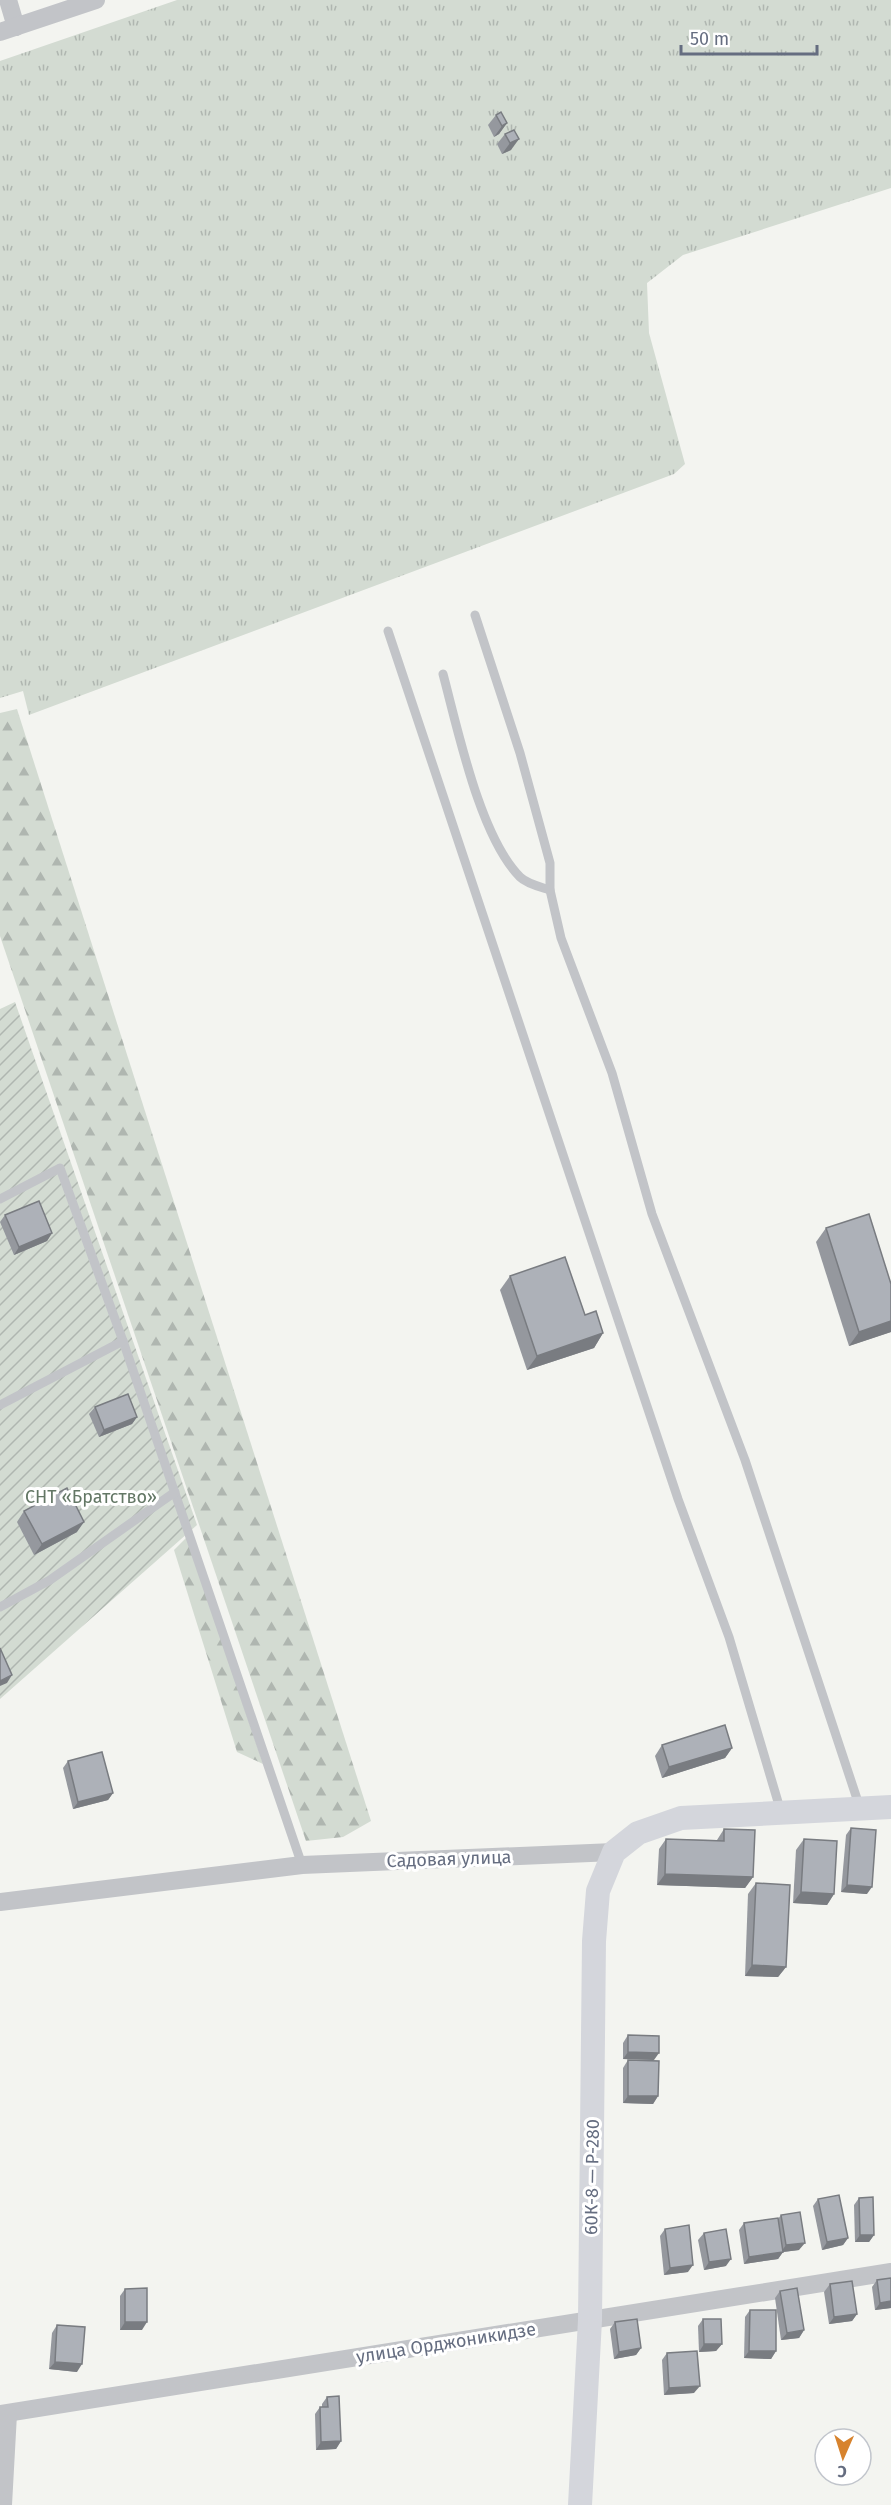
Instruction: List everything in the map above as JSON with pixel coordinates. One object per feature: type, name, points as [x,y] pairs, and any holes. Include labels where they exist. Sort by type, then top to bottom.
[{"type":"street","points":[[8,0],[8,29],[96,0]]},
{"type":"street","points":[[614,1852],[638,1833],[681,1818],[891,1807]]},
{"type":"street","name":"Садовая улица","points":[[0,1902],[302,1865],[614,1852]]},
{"type":"street","name":"60К-8 — Р-280","points":[[580,2505],[590,2320],[594,1941],[598,1891],[614,1852]]},
{"type":"street","name":"улица Орджоникидзе","points":[[4,2414],[891,2272]]},
{"type":"street","points":[[3,2505],[4,2414]]},
{"type":"lane","points":[[475,615],[520,753],[549,863],[550,890],[561,938],[612,1073],[652,1214],[745,1460],[860,1808]]},
{"type":"lane","points":[[388,631],[471,884],[603,1267],[678,1499],[729,1637],[781,1812]]},
{"type":"lane","points":[[442,674],[471,779],[501,854],[522,879],[550,890]]},
{"type":"lane","points":[[0,1199],[60,1168],[123,1341],[302,1865]]},
{"type":"lane","points":[[0,1405],[123,1341]]},
{"type":"lane","points":[[0,1607],[50,1580],[175,1492]]},
{"type":"green space","points":[[177,0],[891,0],[891,188],[683,255],[647,283],[649,333],[685,464],[674,474],[29,715],[23,691],[0,698],[0,61]]},
{"type":"green space","points":[[17,709],[371,1821],[343,1837],[306,1841],[0,936],[0,713]]},
{"type":"green space","name":"СНТ «Братство»","points":[[15,1002],[197,1525],[0,1699],[0,1009]]},
{"type":"green space","points":[[187,1537],[263,1764],[237,1752],[174,1550]]},
{"type":"building","points":[[501,112],[507,123],[502,126],[496,115]]},
{"type":"building","points":[[514,130],[519,139],[510,143],[505,134]]},
{"type":"building","points":[[39,1201],[52,1233],[19,1247],[5,1215]]},
{"type":"building","points":[[869,1214],[891,1284],[891,1321],[859,1332],[826,1228]]},
{"type":"building","points":[[565,1257],[585,1315],[596,1311],[603,1333],[537,1356],[510,1276]]},
{"type":"building","points":[[128,1394],[137,1417],[104,1430],[95,1407]]},
{"type":"building","points":[[67,1488],[84,1522],[42,1544],[24,1511]]},
{"type":"building","points":[[0,1648],[12,1675],[0,1681]]},
{"type":"building","points":[[725,1725],[732,1748],[669,1767],[662,1745]]},
{"type":"building","points":[[102,1752],[113,1793],[78,1802],[68,1761]]},
{"type":"building","points":[[851,1828],[876,1830],[872,1887],[847,1885]]},
{"type":"building","points":[[724,1829],[755,1830],[753,1877],[665,1874],[666,1839],[724,1841]]},
{"type":"building","points":[[804,1839],[837,1841],[834,1894],[801,1892]]},
{"type":"building","points":[[756,1883],[790,1885],[786,1967],[752,1965]]},
{"type":"building","points":[[628,2035],[659,2036],[659,2053],[628,2052]]},
{"type":"building","points":[[628,2060],[659,2061],[658,2096],[628,2096]]},
{"type":"building","points":[[839,2195],[848,2238],[827,2242],[818,2199]]},
{"type":"building","points":[[873,2197],[874,2235],[860,2235],[859,2198]]},
{"type":"building","points":[[800,2212],[805,2243],[786,2245],[781,2215]]},
{"type":"building","points":[[778,2218],[783,2252],[749,2257],[744,2223]]},
{"type":"building","points":[[689,2225],[693,2265],[670,2268],[665,2229]]},
{"type":"building","points":[[726,2229],[731,2259],[709,2262],[704,2233]]},
{"type":"building","points":[[891,2278],[891,2301],[880,2303],[877,2280]]},
{"type":"building","points":[[852,2281],[857,2314],[834,2317],[830,2284]]},
{"type":"building","points":[[147,2288],[147,2322],[125,2322],[125,2289]]},
{"type":"building","points":[[797,2288],[804,2330],[787,2333],[780,2291]]},
{"type":"building","points":[[750,2310],[776,2310],[776,2351],[749,2351]]},
{"type":"building","points":[[637,2319],[641,2348],[619,2352],[615,2322]]},
{"type":"building","points":[[703,2319],[721,2319],[722,2344],[704,2344]]},
{"type":"building","points":[[57,2325],[85,2327],[82,2364],[55,2362]]},
{"type":"building","points":[[697,2351],[700,2386],[669,2388],[667,2353]]},
{"type":"building","points":[[339,2396],[341,2441],[321,2442],[320,2407],[328,2407],[327,2397]]}]
